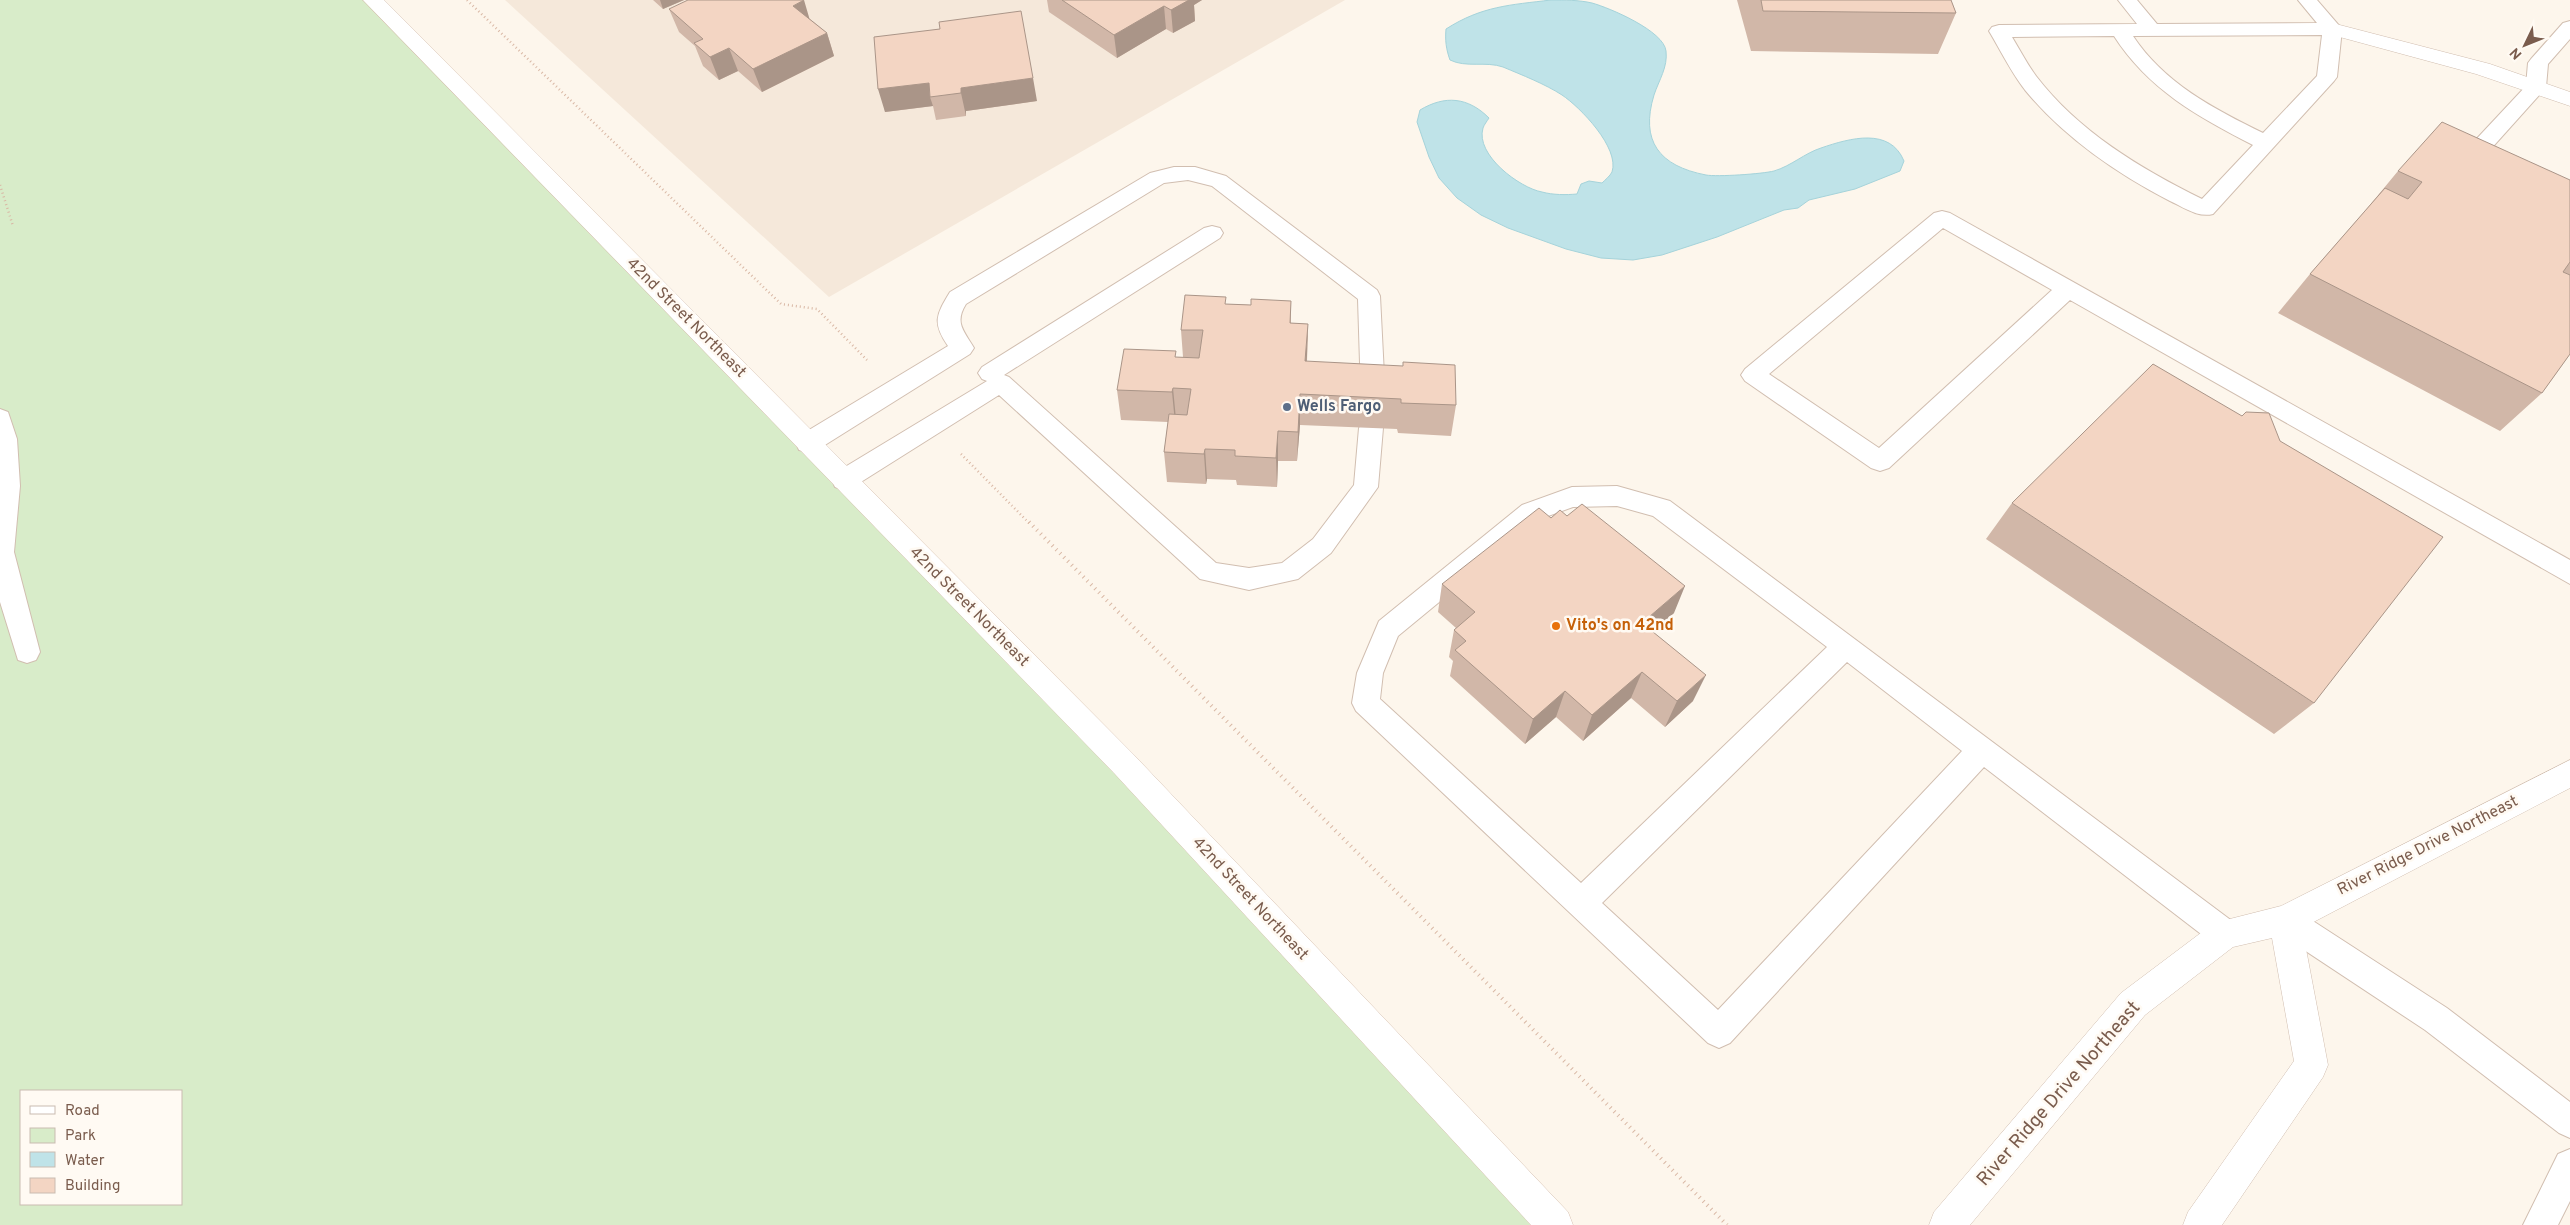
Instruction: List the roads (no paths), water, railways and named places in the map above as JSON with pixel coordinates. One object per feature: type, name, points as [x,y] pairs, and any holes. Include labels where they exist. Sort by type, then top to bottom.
[{"type":"main road","name":"42nd Street Northeast","points":[[373,0],[1124,764],[1555,1225]]},
{"type":"main road","points":[[2332,29],[2483,69],[2570,99]]},
{"type":"main road","name":"River Ridge Drive Northeast","points":[[1946,1225],[2133,1004],[2225,934],[2285,920],[2570,773]]},
{"type":"main road","points":[[2201,1225],[2311,1065],[2285,920]]},
{"type":"lane","points":[[2127,0],[2152,30]]},
{"type":"lane","points":[[2306,0],[2332,29],[2327,77],[2205,209],[2156,185],[2110,158],[2087,140],[2042,96],[2025,75],[1999,31],[2332,29]]},
{"type":"lane","points":[[2510,168],[2475,153],[2536,87],[2538,63],[2570,27]]},
{"type":"lane","points":[[2120,31],[2128,46],[2142,63],[2164,84],[2206,112],[2266,143]]},
{"type":"lane","points":[[1371,428],[1366,487],[1322,546],[1289,572],[1249,579],[1209,572],[962,348],[948,329],[948,312],[958,298],[1157,178],[1174,174],[1197,173],[1219,181],[1369,296],[1373,395]]},
{"type":"lane","points":[[2067,290],[1880,461],[1752,376],[1942,218],[2570,573]]},
{"type":"lane","points":[[844,480],[1212,233]]},
{"type":"lane","points":[[808,443],[962,348]]},
{"type":"lane","points":[[0,418],[6,438],[8,486],[2,552],[8,588],[27,652]]},
{"type":"lane","points":[[1982,749],[1719,1032],[1366,703],[1370,673],[1388,629],[1531,512],[1572,497],[1617,496],[1661,508],[1846,646],[1982,749],[2225,934]]},
{"type":"lane","points":[[1580,903],[1846,646]]},
{"type":"lane","points":[[2285,920],[2436,1019],[2570,1122]]},
{"type":"lane","points":[[2540,1225],[2570,1166]]},
{"type":"water","points":[[1551,0],[1582,1],[1600,6],[1635,21],[1663,43],[1666,51],[1666,63],[1654,95],[1650,111],[1650,126],[1652,138],[1657,149],[1665,158],[1676,165],[1690,171],[1712,176],[1768,172],[1780,169],[1821,148],[1844,141],[1868,138],[1879,139],[1889,143],[1898,150],[1904,161],[1900,171],[1855,189],[1809,200],[1798,208],[1784,210],[1717,237],[1662,255],[1633,260],[1601,258],[1566,249],[1508,228],[1481,215],[1457,198],[1439,178],[1429,157],[1417,122],[1420,110],[1429,105],[1447,100],[1456,100],[1465,102],[1481,111],[1489,118],[1483,128],[1482,138],[1492,159],[1501,169],[1522,184],[1533,189],[1546,193],[1577,194],[1581,184],[1589,181],[1602,183],[1612,172],[1613,162],[1610,152],[1597,129],[1579,109],[1562,95],[1541,83],[1503,67],[1490,64],[1463,64],[1450,60],[1446,44],[1446,29],[1459,21],[1484,11],[1509,5]]},
{"type":"place","name":"Wells Fargo","points":[[1287,407]]},
{"type":"place","name":"Vito's on 42nd","points":[[1556,626]]}]
